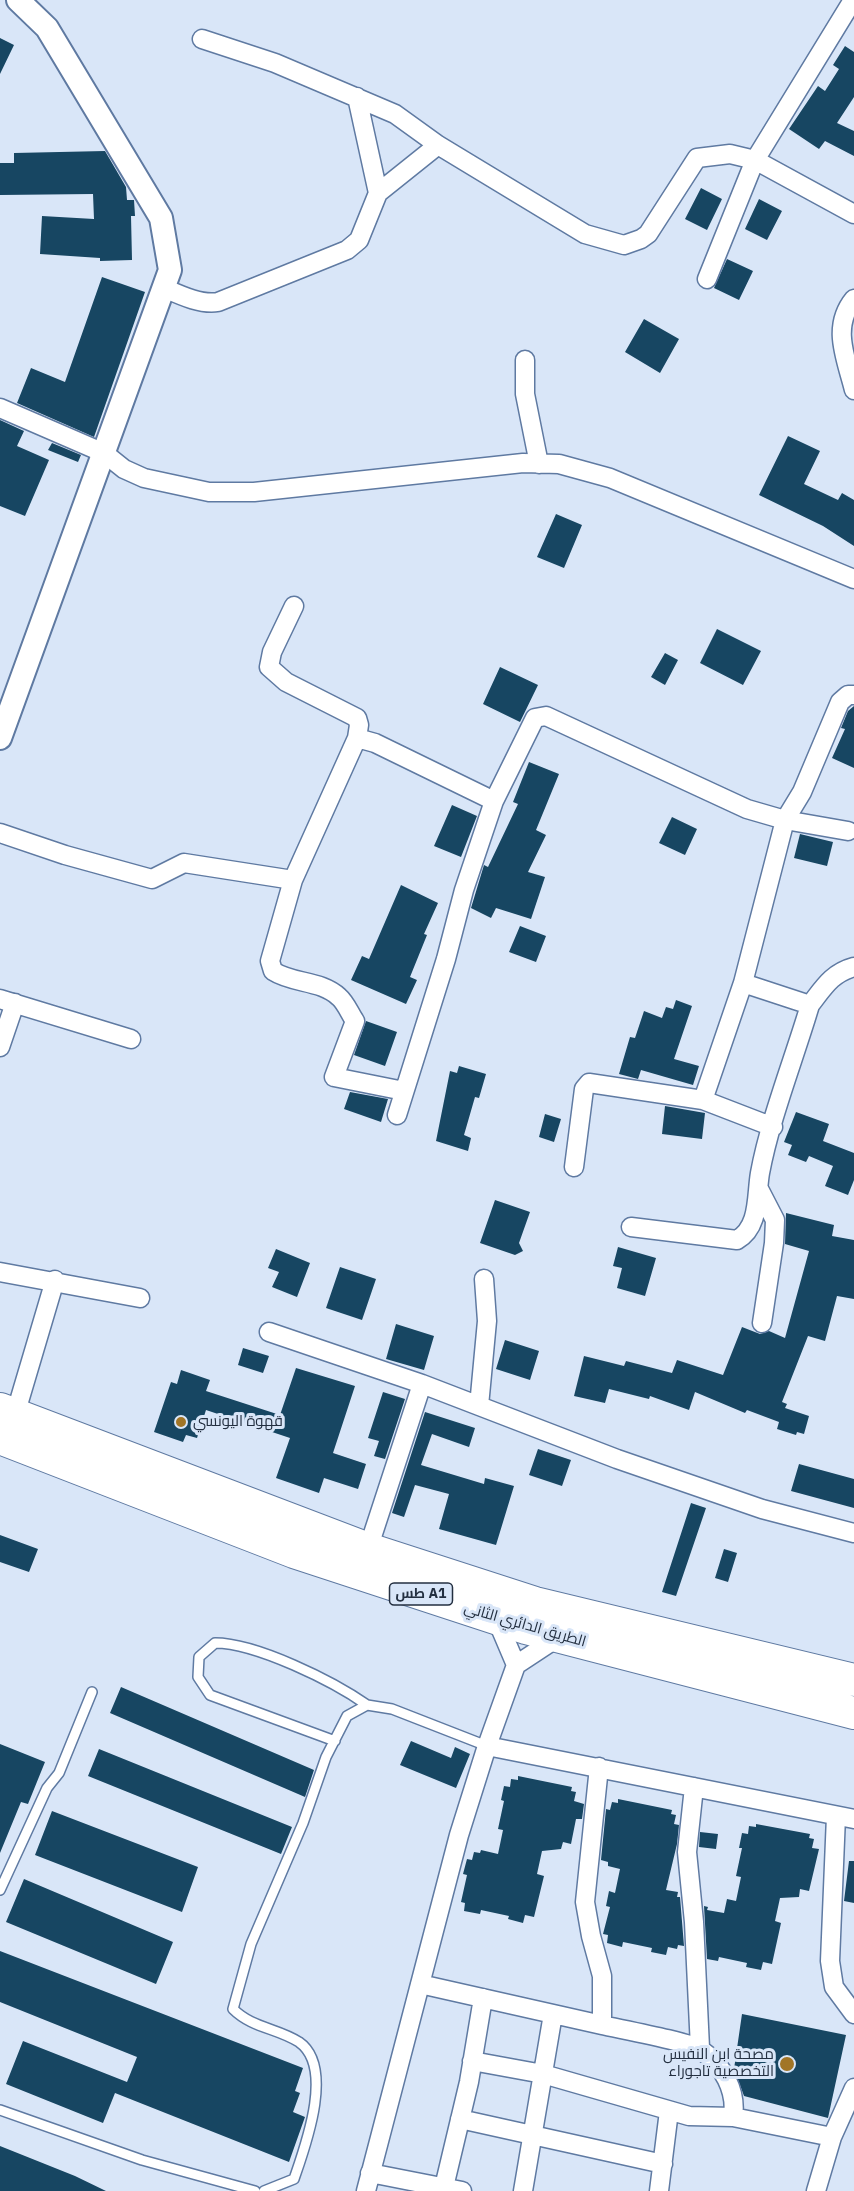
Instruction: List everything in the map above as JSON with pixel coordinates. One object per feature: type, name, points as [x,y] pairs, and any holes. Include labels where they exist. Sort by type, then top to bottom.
[{"type":"highway","name":"الطريق الدائري الثاني","points":[[5,1421],[368,1550],[535,1603],[854,1680]]},
{"type":"highway","name":"الطريق الدائري الثاني","points":[[5,1421],[294,1552],[495,1618],[854,1713]]},
{"type":"street","points":[[2,724],[170,270],[161,218],[47,28],[18,0]]},
{"type":"street","points":[[707,279],[755,159],[853,0]]},
{"type":"street","points":[[202,39],[275,63],[395,114],[438,145],[585,234],[624,245],[648,234],[697,158],[730,154],[755,159],[854,214]]},
{"type":"street","points":[[357,96],[378,193]]},
{"type":"street","points":[[164,288],[186,297],[218,302],[347,250],[358,240],[378,193],[438,145]]},
{"type":"street","points":[[854,299],[844,310],[840,332],[854,390]]},
{"type":"street","points":[[525,360],[525,394],[539,464]]},
{"type":"street","points":[[0,408],[104,453],[124,469],[144,478],[209,492],[254,492],[482,467],[559,464],[610,478],[854,579]]},
{"type":"street","points":[[294,606],[272,652],[269,668],[286,682],[357,718],[359,725],[357,738],[293,880],[270,961],[273,971],[290,980],[328,989],[341,998],[355,1022],[334,1077],[404,1091]]},
{"type":"street","points":[[703,1101],[743,983],[786,820],[801,792],[840,702],[848,695],[854,695]]},
{"type":"street","points":[[397,1115],[446,959],[464,890],[494,801],[530,726],[541,716],[747,809],[786,820],[848,831]]},
{"type":"street","points":[[357,738],[375,743],[494,801]]},
{"type":"street","points":[[0,833],[65,855],[152,879],[184,863],[293,880]]},
{"type":"street","points":[[631,1227],[737,1240],[746,1235],[752,1222],[762,1161],[810,1005],[832,976],[840,970],[854,967]]},
{"type":"street","points":[[743,983],[810,1005]]},
{"type":"street","points":[[0,1047],[8,1001],[131,1039]]},
{"type":"street","points":[[574,1167],[584,1089],[589,1083],[703,1101],[773,1127]]},
{"type":"street","points":[[759,1189],[774,1221],[774,1243],[762,1323]]},
{"type":"street","points":[[0,1272],[55,1280],[140,1298]]},
{"type":"street","points":[[479,1406],[487,1321],[484,1279]]},
{"type":"street","points":[[5,1421],[55,1280]]},
{"type":"street","points":[[268,1332],[422,1384],[617,1459],[762,1509],[854,1533]]},
{"type":"street","points":[[368,1550],[422,1384]]},
{"type":"street","points":[[495,1618],[516,1665]]},
{"type":"street","points":[[366,2191],[459,1835],[487,1746],[516,1665],[560,1636]]},
{"type":"street","points":[[487,1746],[845,1818],[830,1960],[834,1987],[854,2014]]},
{"type":"street","points":[[599,1767],[585,1902],[602,1976],[602,2025]]},
{"type":"street","points":[[694,1787],[687,1852],[694,1922],[700,2048]]},
{"type":"street","points":[[420,1984],[700,2048],[728,2079],[735,2106],[733,2117]]},
{"type":"street","points":[[444,2187],[472,2061],[483,1998]]},
{"type":"street","points":[[523,2191],[553,2014]]},
{"type":"street","points":[[472,2061],[543,2074],[689,2116],[733,2117],[832,2137]]},
{"type":"street","points":[[816,2191],[832,2137],[854,2088]]},
{"type":"street","points":[[658,2191],[669,2111]]},
{"type":"street","points":[[460,2119],[532,2137],[663,2164]]},
{"type":"street","points":[[370,2173],[462,2191]]},
{"type":"lane","points":[[335,1741],[210,1695],[198,1677],[199,1657],[215,1643],[234,1643],[336,1684],[367,1705],[392,1709],[487,1746]]},
{"type":"lane","points":[[0,1890],[47,1788],[59,1773],[92,1692]]},
{"type":"lane","points":[[264,2191],[294,2179],[312,2130],[316,2092],[314,2064],[300,2043],[244,2020],[233,2009],[251,1944],[335,1741],[347,1716],[367,1705]]},
{"type":"lane","points":[[0,2110],[142,2160],[255,2191]]},
{"type":"building","points":[[0,38],[14,45],[0,74]]},
{"type":"building","points":[[845,46],[854,52],[854,97],[837,123],[854,131],[854,156],[825,141],[819,149],[789,129],[818,86],[825,91],[839,69],[833,65]]},
{"type":"building","points":[[105,151],[126,187],[127,200],[134,200],[135,216],[131,216],[132,260],[100,261],[100,258],[40,254],[42,216],[94,219],[93,194],[0,195],[0,163],[14,163],[14,153]]},
{"type":"building","points":[[701,188],[722,199],[707,230],[685,219]]},
{"type":"building","points":[[759,199],[782,211],[767,240],[745,229]]},
{"type":"building","points":[[727,259],[753,271],[739,300],[714,288]]},
{"type":"building","points":[[102,277],[145,292],[94,437],[17,403],[31,368],[65,382]]},
{"type":"building","points":[[644,319],[679,339],[660,373],[625,352]]},
{"type":"building","points":[[0,420],[24,431],[17,446],[49,460],[25,516],[0,506]]},
{"type":"building","points":[[788,436],[820,451],[804,484],[838,500],[842,493],[854,500],[854,546],[823,526],[759,495]]},
{"type":"building","points":[[52,443],[81,455],[78,462],[48,450]]},
{"type":"building","points":[[556,514],[582,525],[564,568],[537,557]]},
{"type":"building","points":[[717,629],[761,651],[743,685],[700,663]]},
{"type":"building","points":[[665,653],[678,660],[665,685],[651,677]]},
{"type":"building","points":[[500,667],[538,685],[520,722],[483,704]]},
{"type":"building","points":[[854,706],[854,768],[832,758],[845,729],[841,728],[848,711]]},
{"type":"building","points":[[529,762],[559,774],[536,830],[546,835],[528,872],[545,877],[531,919],[496,908],[491,918],[471,908],[484,865],[488,867],[518,804],[513,802]]},
{"type":"building","points":[[452,805],[477,816],[461,857],[434,846]]},
{"type":"building","points":[[672,817],[697,829],[685,855],[659,843]]},
{"type":"building","points":[[800,834],[833,842],[827,866],[794,858]]},
{"type":"building","points":[[401,885],[438,903],[424,934],[427,935],[410,977],[417,980],[406,1004],[351,980],[362,956],[369,959]]},
{"type":"building","points":[[520,926],[546,936],[536,962],[509,952]]},
{"type":"building","points":[[676,1000],[692,1006],[674,1059],[699,1066],[693,1085],[641,1070],[638,1079],[619,1074],[630,1037],[635,1038],[644,1011],[662,1018],[666,1007],[673,1009]]},
{"type":"building","points":[[366,1021],[397,1032],[385,1066],[354,1055]]},
{"type":"building","points":[[459,1066],[486,1074],[479,1098],[475,1097],[464,1135],[471,1138],[468,1151],[436,1141],[450,1071],[457,1073]]},
{"type":"building","points":[[350,1092],[388,1099],[381,1122],[344,1109]]},
{"type":"building","points":[[665,1106],[705,1113],[702,1139],[662,1134]]},
{"type":"building","points":[[796,1112],[829,1124],[823,1141],[854,1153],[854,1180],[848,1195],[825,1186],[833,1166],[809,1156],[806,1162],[788,1155],[792,1145],[784,1142]]},
{"type":"building","points":[[545,1114],[561,1119],[554,1142],[539,1137]]},
{"type":"building","points":[[495,1200],[530,1212],[519,1243],[523,1251],[515,1255],[480,1243]]},
{"type":"building","points":[[786,1213],[834,1225],[832,1236],[854,1240],[854,1299],[837,1296],[825,1341],[808,1336],[782,1402],[787,1404],[785,1408],[809,1416],[804,1434],[797,1432],[796,1435],[777,1429],[779,1422],[747,1410],[745,1413],[695,1392],[689,1410],[650,1396],[649,1399],[609,1389],[605,1403],[574,1396],[584,1356],[624,1366],[626,1361],[672,1373],[677,1360],[723,1375],[742,1327],[760,1334],[769,1331],[785,1338],[809,1251],[785,1244]]},
{"type":"building","points":[[618,1247],[656,1258],[645,1296],[617,1288],[622,1268],[613,1266]]},
{"type":"building","points":[[276,1249],[310,1263],[297,1297],[272,1287],[279,1272],[268,1268]]},
{"type":"building","points":[[340,1267],[376,1279],[362,1320],[326,1308]]},
{"type":"building","points":[[396,1324],[434,1336],[424,1370],[386,1359]]},
{"type":"building","points":[[505,1340],[539,1351],[530,1380],[496,1369]]},
{"type":"building","points":[[243,1348],[269,1356],[263,1373],[238,1365]]},
{"type":"building","points":[[296,1368],[355,1386],[333,1453],[366,1464],[358,1489],[324,1478],[319,1493],[276,1478],[290,1438],[206,1410],[197,1438],[186,1435],[183,1442],[154,1432],[171,1382],[177,1384],[181,1370],[210,1380],[206,1391],[280,1415]]},
{"type":"building","points":[[383,1392],[405,1399],[385,1459],[374,1456],[379,1441],[368,1438]]},
{"type":"building","points":[[425,1412],[475,1428],[469,1447],[432,1434],[421,1465],[484,1484],[485,1478],[514,1486],[496,1545],[439,1529],[449,1494],[415,1485],[404,1517],[392,1513]]},
{"type":"building","points":[[538,1449],[571,1460],[562,1486],[529,1475]]},
{"type":"building","points":[[799,1464],[854,1479],[854,1508],[791,1491]]},
{"type":"building","points":[[691,1503],[706,1508],[676,1596],[662,1592]]},
{"type":"building","points":[[0,1535],[38,1549],[29,1572],[0,1562]]},
{"type":"building","points":[[724,1549],[737,1553],[728,1582],[715,1578]]},
{"type":"building","points":[[121,1687],[314,1770],[305,1797],[110,1713]]},
{"type":"building","points":[[411,1741],[451,1758],[455,1747],[470,1754],[456,1788],[400,1765]]},
{"type":"building","points":[[0,1744],[45,1762],[28,1804],[21,1802],[0,1853]]},
{"type":"building","points":[[99,1749],[292,1827],[281,1854],[88,1776]]},
{"type":"building","points":[[518,1776],[572,1787],[571,1791],[576,1792],[574,1801],[584,1804],[582,1819],[576,1819],[571,1844],[563,1842],[561,1849],[542,1851],[537,1874],[544,1876],[534,1917],[525,1915],[523,1923],[508,1919],[509,1916],[481,1910],[480,1914],[464,1911],[465,1903],[461,1902],[467,1875],[463,1874],[467,1859],[472,1860],[474,1852],[480,1853],[481,1850],[498,1854],[503,1830],[498,1829],[504,1801],[501,1800],[504,1786],[510,1787],[511,1779],[518,1780]]},
{"type":"building","points":[[618,1799],[672,1810],[671,1814],[676,1815],[674,1824],[679,1825],[677,1844],[666,1890],[678,1892],[677,1897],[680,1897],[684,1946],[678,1945],[677,1949],[668,1947],[666,1955],[651,1952],[652,1948],[623,1942],[622,1947],[607,1943],[608,1935],[603,1934],[610,1907],[606,1906],[609,1891],[615,1893],[620,1869],[608,1866],[608,1862],[601,1860],[606,1809],[610,1810],[612,1802],[618,1803]]},
{"type":"building","points":[[52,1811],[198,1867],[182,1912],[35,1855]]},
{"type":"building","points":[[756,1824],[810,1834],[809,1838],[814,1839],[812,1848],[819,1849],[809,1891],[800,1889],[799,1897],[780,1898],[775,1921],[781,1923],[772,1964],[763,1962],[761,1970],[746,1967],[747,1963],[719,1957],[718,1961],[707,1959],[704,1906],[708,1907],[707,1910],[724,1913],[727,1899],[736,1901],[741,1877],[736,1876],[742,1848],[739,1848],[742,1833],[748,1834],[749,1826],[756,1827]]},
{"type":"building","points":[[700,1832],[718,1834],[716,1849],[699,1847]]},
{"type":"building","points":[[849,1861],[854,1861],[854,1903],[844,1901]]},
{"type":"building","points":[[24,1879],[173,1942],[156,1984],[6,1922]]},
{"type":"building","points":[[0,1951],[303,2068],[295,2091],[300,2093],[293,2112],[305,2117],[289,2162],[115,2093],[103,2123],[6,2084],[23,2041],[127,2082],[137,2057],[0,2002]]},
{"type":"building","name":"مصحة ابن النفيس التخصصية تاجوراء","points":[[742,2014],[846,2035],[828,2118],[744,2096],[734,2069]]},
{"type":"building","points":[[0,2146],[75,2176],[106,2191],[0,2191]]},
{"type":"place","name":"قهوة اليونسي","points":[[181,1422]]},
{"type":"place","name":"مصحة ابن النفيس التخصصية تاجوراء","points":[[787,2064]]}]
